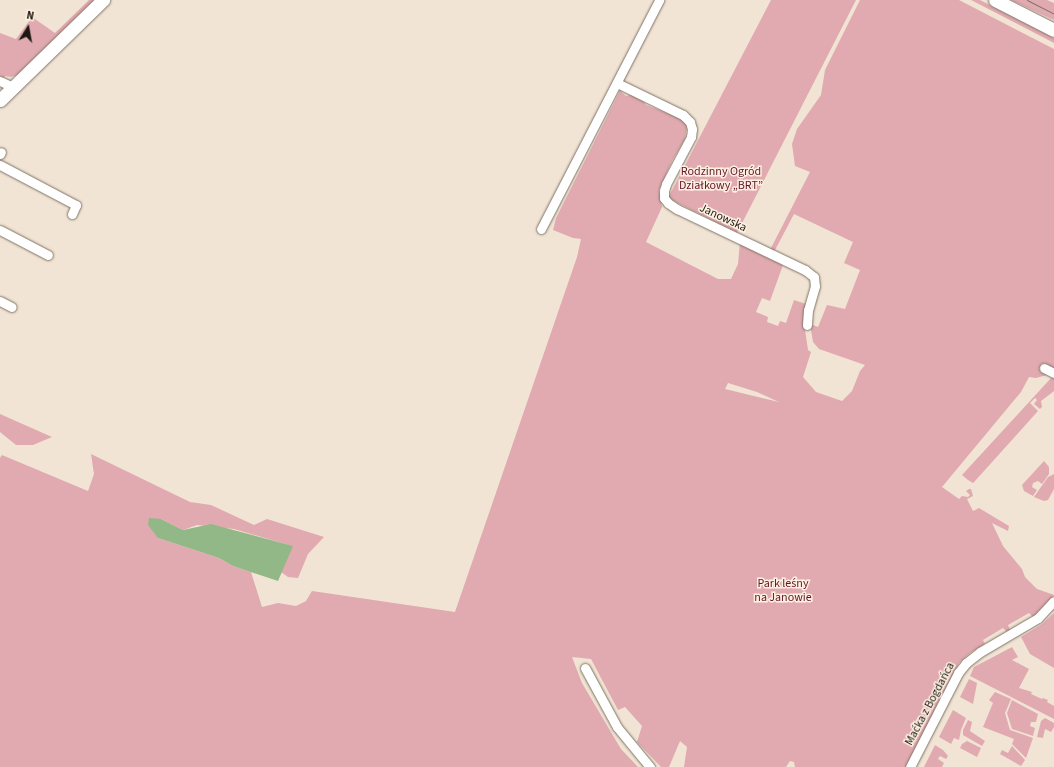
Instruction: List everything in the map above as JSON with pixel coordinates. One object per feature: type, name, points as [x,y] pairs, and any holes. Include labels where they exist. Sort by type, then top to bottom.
[{"type":"street","points":[[0,100],[103,0]]},
{"type":"street","points":[[541,229],[659,0]]},
{"type":"street","points":[[995,0],[1054,30]]},
{"type":"street","points":[[0,81],[13,87]]},
{"type":"street","name":"Janowska","points":[[617,83],[683,115],[690,122],[692,129],[691,137],[666,184],[664,191],[664,198],[668,203],[677,209],[805,270],[814,277],[815,286],[808,310],[807,325]]},
{"type":"street","points":[[0,165],[76,205],[72,214]]},
{"type":"street","points":[[0,230],[48,255]]},
{"type":"street","points":[[0,301],[12,307]]},
{"type":"street","points":[[1044,368],[1054,373]]},
{"type":"street","name":"Maćka z Bogdańca","points":[[910,767],[958,673],[966,663],[980,652],[1038,618],[1054,601]]},
{"type":"street","points":[[585,668],[617,727],[650,767]]},
{"type":"green space","points":[[89,0],[94,0],[17,75],[11,77],[5,76],[4,78],[0,76],[0,33],[16,39],[32,17],[55,33]]},
{"type":"green space","name":"Rodzinny Ogród Działkowy „BRT”","points":[[771,0],[856,0],[737,233],[668,198]]},
{"type":"green space","name":"Park leśny na Janowie","points":[[860,0],[959,0],[1054,49],[1054,369],[1044,365],[1041,372],[1047,375],[1036,378],[1029,377],[1021,392],[942,487],[959,499],[962,496],[968,497],[970,495],[966,491],[971,489],[973,496],[967,499],[973,511],[979,508],[1009,526],[1008,531],[992,523],[1003,546],[1022,569],[1025,577],[1037,589],[1054,595],[1033,617],[1029,613],[1008,625],[1010,630],[1007,632],[1003,628],[983,640],[985,644],[970,653],[959,663],[906,767],[795,767],[794,762],[790,761],[786,767],[684,767],[687,747],[680,741],[669,767],[661,767],[637,742],[642,726],[625,707],[618,710],[591,659],[572,657],[582,683],[621,749],[638,767],[0,767],[0,458],[2,455],[88,491],[94,474],[91,454],[190,502],[211,505],[254,525],[267,519],[324,537],[308,554],[298,578],[288,577],[281,572],[292,546],[234,529],[197,525],[183,530],[161,519],[158,538],[219,558],[233,566],[251,572],[262,607],[278,603],[296,606],[306,601],[312,591],[455,612],[577,257],[581,239],[573,238],[553,230],[556,218],[620,91],[626,96],[631,95],[643,101],[646,105],[682,119],[687,126],[685,139],[672,161],[659,190],[662,207],[646,242],[718,279],[731,279],[738,264],[740,242],[781,262],[783,265],[770,301],[762,298],[756,312],[768,317],[767,322],[778,326],[780,321],[786,323],[794,300],[806,304],[804,323],[808,350],[811,352],[803,377],[816,392],[842,401],[852,391],[860,371],[865,365],[819,349],[813,342],[810,324],[818,327],[827,305],[845,309],[860,270],[844,263],[853,242],[794,214],[774,252],[770,250],[810,172],[795,166],[792,144],[797,129],[821,95],[825,70]],"holes":[[[728,383],[757,392],[779,402],[725,389]]]},
{"type":"green space","points":[[971,0],[980,0],[1054,38],[1054,43]]},
{"type":"green space","points":[[1011,0],[1047,0],[1054,3],[1054,20]]},
{"type":"green space","points":[[1052,377],[1054,378],[1054,391],[1041,401],[1042,407],[1040,409],[1034,404],[1037,400],[1035,398],[1030,403],[1038,411],[975,481],[973,483],[962,475]]},
{"type":"green space","points":[[0,414],[52,437],[33,445],[16,445],[0,432]]},
{"type":"green space","points":[[1044,461],[1049,467],[1049,474],[1042,484],[1038,481],[1033,483],[1032,487],[1037,490],[1033,496],[1024,491],[1022,485]]},
{"type":"green space","points":[[1054,474],[1054,489],[1048,500],[1044,501],[1034,497],[1048,477]]},
{"type":"green space","points":[[1054,613],[1054,668],[1030,654],[1021,637],[1042,624]]},
{"type":"green space","points":[[1012,647],[1018,657],[1012,660],[1029,669],[1019,688],[1032,692],[1031,694],[1042,699],[1048,700],[1047,702],[1054,706],[1054,719],[970,676],[974,667]]},
{"type":"green space","points":[[969,679],[977,683],[973,704],[960,697]]},
{"type":"green space","points":[[995,692],[1011,699],[1005,713],[1010,730],[1033,738],[1026,758],[1012,744],[1014,739],[983,727],[993,703],[989,700]]},
{"type":"green space","points":[[1012,700],[1038,714],[1036,722],[1031,722],[1030,726],[1035,728],[1033,736],[1012,729],[1007,713]]},
{"type":"green space","points":[[953,710],[966,718],[959,740],[954,738],[951,744],[939,737]]},
{"type":"green space","points":[[1045,718],[1054,723],[1054,727],[1051,732],[1045,729],[1043,738],[1037,737],[1041,721]]},
{"type":"green space","points":[[968,720],[972,722],[970,731],[985,741],[982,746],[963,735],[963,730]]},
{"type":"green space","points":[[967,741],[981,748],[977,757],[960,748],[962,744]]},
{"type":"green space","points":[[935,745],[943,750],[948,756],[946,759],[940,756],[938,759],[944,763],[942,767],[924,767]]},
{"type":"green space","points":[[1012,746],[1025,760],[1021,766],[1000,754],[1002,750],[1008,753]]},
{"type":"shaded area","points":[[149,518],[161,519],[183,530],[211,524],[293,546],[278,581],[233,566],[219,558],[158,538],[148,525]]},
{"type":"tram line","points":[[1027,0],[1054,14]]}]
